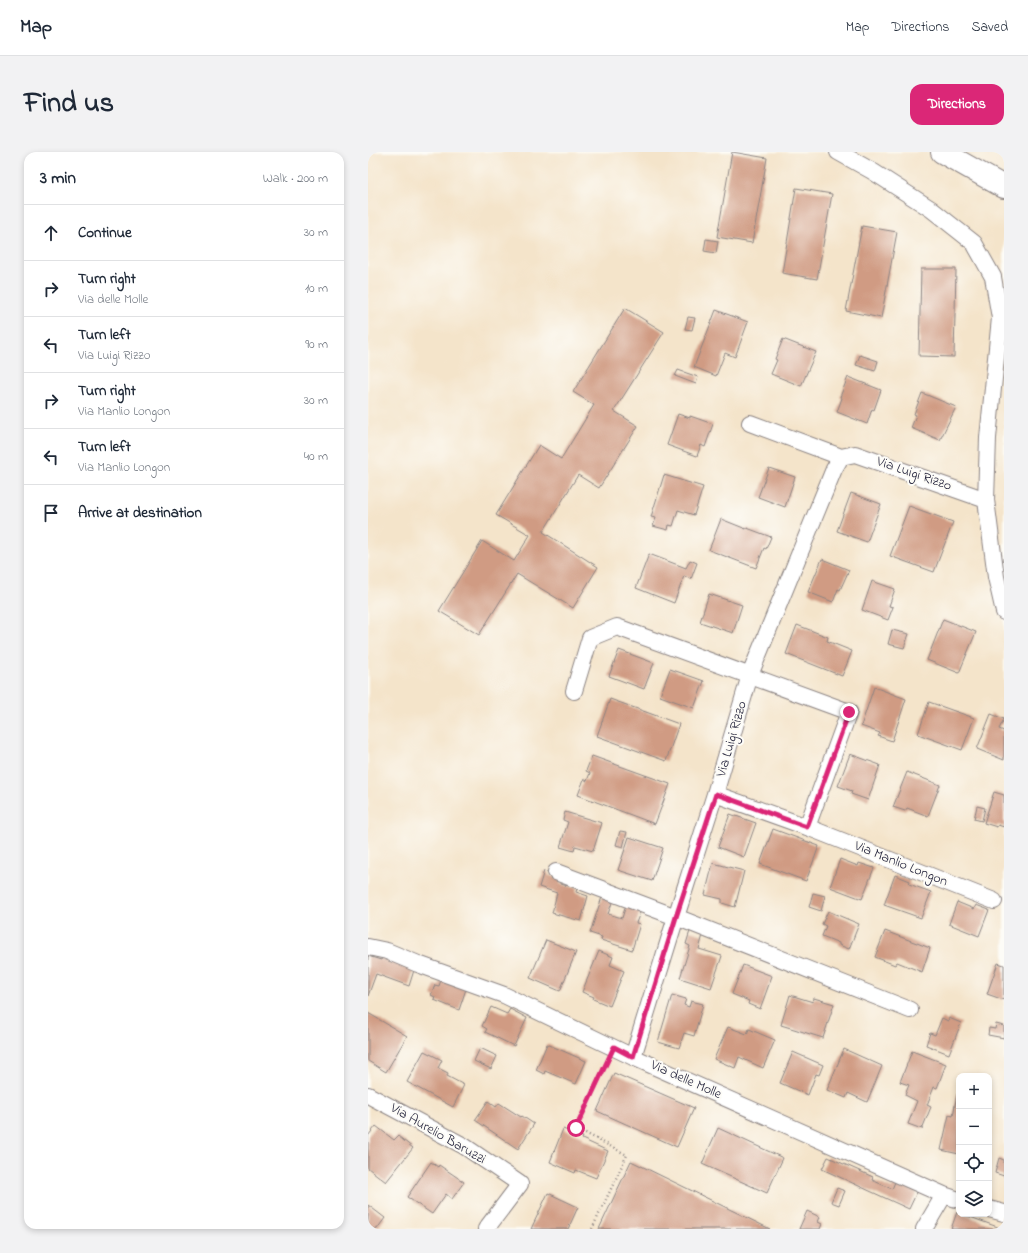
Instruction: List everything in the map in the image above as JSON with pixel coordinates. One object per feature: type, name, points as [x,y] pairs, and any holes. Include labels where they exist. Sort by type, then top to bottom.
[{"type":"highway","points":[[942,152],[1004,187]]},
{"type":"street","points":[[838,152],[872,171],[931,209],[974,243],[993,277],[1000,318],[988,438],[986,500],[996,577],[1004,612]]},
{"type":"street","name":"Via Luigi Rizzo","points":[[750,423],[841,457],[855,454],[986,500]]},
{"type":"street","name":"Via Luigi Rizzo","points":[[633,1057],[716,794],[750,675],[834,469],[841,457]]},
{"type":"street","points":[[574,691],[590,638],[617,627],[849,712],[807,827]]},
{"type":"street","name":"Via Manlio Longon","points":[[716,794],[807,827],[994,901]]},
{"type":"street","points":[[556,872],[676,917],[910,1010]]},
{"type":"street","name":"Via delle Molle","points":[[368,947],[387,952],[504,995],[633,1057],[952,1197]]},
{"type":"street","name":"Via Aurelio Baruzzi","points":[[368,1095],[464,1146],[520,1184],[486,1229]]},
{"type":"street","points":[[924,1229],[952,1197]]},
{"type":"street","points":[[992,1210],[1004,1214]]},
{"type":"path","points":[[592,1229],[627,1155],[576,1128],[614,1047]]},
{"type":"building","points":[[732,152],[767,158],[752,243],[717,237]]},
{"type":"building","points":[[796,188],[832,194],[817,279],[782,273]]},
{"type":"building","points":[[862,226],[897,232],[881,318],[846,311]]},
{"type":"building","points":[[706,239],[718,241],[716,253],[704,251]]},
{"type":"building","points":[[921,269],[956,269],[954,357],[919,356]]},
{"type":"building","points":[[625,308],[664,332],[614,411],[638,426],[599,488],[578,475],[543,532],[598,567],[573,608],[517,574],[479,635],[439,611],[482,541],[514,561],[530,535],[496,515],[539,445],[561,459],[594,405],[573,392]]},
{"type":"building","points":[[716,310],[748,322],[735,357],[725,353],[716,376],[694,367]]},
{"type":"building","points":[[688,317],[695,318],[692,330],[685,329]]},
{"type":"building","points":[[783,339],[816,352],[801,386],[771,374]]},
{"type":"building","points":[[860,355],[878,361],[875,371],[856,365]]},
{"type":"building","points":[[678,370],[698,377],[696,384],[675,376]]},
{"type":"building","points":[[848,377],[881,390],[867,424],[837,412],[842,398],[840,397]]},
{"type":"building","points":[[922,393],[956,407],[940,440],[911,428],[916,415],[914,414]]},
{"type":"building","points":[[678,414],[690,418],[690,416],[713,424],[705,447],[701,445],[697,456],[667,445]]},
{"type":"building","points":[[769,468],[795,477],[785,507],[758,497]]},
{"type":"building","points":[[664,475],[703,487],[694,515],[678,510],[673,526],[669,525],[668,530],[653,526],[656,518],[651,517]]},
{"type":"building","points":[[851,493],[881,504],[867,542],[837,531]]},
{"type":"building","points":[[909,506],[953,522],[934,572],[890,556]]},
{"type":"building","points":[[721,519],[771,537],[766,549],[764,548],[756,568],[709,550]]},
{"type":"building","points":[[649,554],[686,568],[690,560],[697,563],[691,579],[684,576],[674,603],[636,588]]},
{"type":"building","points":[[822,559],[849,570],[840,590],[838,589],[833,602],[808,592]]},
{"type":"building","points":[[872,581],[895,589],[889,606],[893,607],[888,620],[862,610]]},
{"type":"building","points":[[709,594],[742,605],[733,633],[700,622]]},
{"type":"building","points":[[943,619],[976,632],[959,673],[927,660]]},
{"type":"building","points":[[797,625],[828,637],[827,641],[852,651],[842,676],[786,654]]},
{"type":"building","points":[[892,630],[909,634],[904,648],[888,644]]},
{"type":"building","points":[[619,650],[654,663],[644,689],[609,676]]},
{"type":"building","points":[[670,669],[704,681],[694,708],[660,696]]},
{"type":"building","points":[[874,687],[906,699],[892,741],[878,736],[880,733],[861,726]]},
{"type":"building","points":[[610,699],[679,724],[666,761],[597,736]]},
{"type":"building","points":[[929,702],[974,718],[962,750],[918,734]]},
{"type":"building","points":[[991,714],[1004,719],[999,729],[1004,731],[1004,760],[977,749]]},
{"type":"building","points":[[850,754],[880,765],[868,800],[851,794],[852,791],[838,786]]},
{"type":"building","points":[[592,756],[670,784],[655,824],[578,795],[584,779],[587,781],[590,773],[586,771]]},
{"type":"building","points":[[907,772],[940,785],[928,816],[907,808],[905,811],[893,807]]},
{"type":"building","points":[[994,792],[1004,795],[1004,827],[998,825],[997,827],[984,823]]},
{"type":"building","points":[[977,806],[985,808],[982,821],[974,819]]},
{"type":"building","points":[[565,812],[602,823],[593,851],[575,846],[574,851],[560,847],[568,822],[563,820]]},
{"type":"building","points":[[730,814],[756,823],[744,857],[718,847]]},
{"type":"building","points":[[773,829],[819,846],[806,881],[760,864]]},
{"type":"building","points":[[620,831],[627,832],[623,847],[616,845]]},
{"type":"building","points":[[629,837],[663,848],[652,881],[618,870]]},
{"type":"building","points":[[840,859],[858,866],[859,863],[874,868],[862,899],[830,887]]},
{"type":"building","points":[[713,863],[744,871],[735,907],[722,903],[722,899],[705,895]]},
{"type":"building","points":[[544,871],[549,873],[548,875],[561,879],[560,884],[577,888],[576,892],[588,896],[581,921],[552,913],[557,893],[539,887]]},
{"type":"building","points":[[895,875],[910,881],[909,884],[931,892],[921,918],[884,905]]},
{"type":"building","points":[[813,893],[825,896],[821,911],[809,907]]},
{"type":"building","points":[[602,897],[613,900],[608,914],[622,918],[626,905],[641,910],[636,923],[640,924],[632,950],[601,940],[602,937],[590,933]]},
{"type":"building","points":[[957,902],[974,909],[976,905],[989,910],[979,936],[949,924]]},
{"type":"building","points":[[828,911],[859,924],[849,949],[822,936],[826,926],[822,924]]},
{"type":"building","points":[[690,931],[703,935],[699,949],[722,956],[711,988],[680,978],[690,946],[686,944]]},
{"type":"building","points":[[885,931],[930,948],[922,972],[897,962],[895,965],[875,957]]},
{"type":"building","points":[[546,940],[576,952],[560,991],[530,978]]},
{"type":"building","points":[[599,951],[613,957],[610,965],[624,971],[610,1006],[593,999],[594,997],[582,992]]},
{"type":"building","points":[[368,956],[381,960],[382,958],[415,967],[409,986],[376,974],[368,996]]},
{"type":"building","points":[[998,963],[1004,965],[1004,1000],[987,994]]},
{"type":"building","points":[[743,965],[772,976],[760,1009],[748,1004],[749,1001],[732,994]]},
{"type":"building","points":[[442,977],[467,986],[459,1010],[434,1000],[435,997],[431,995],[435,985],[439,986]]},
{"type":"building","points":[[672,995],[686,999],[684,1005],[689,1007],[691,1001],[703,1004],[694,1036],[684,1033],[679,1048],[658,1042]]},
{"type":"building","points":[[790,995],[813,1002],[814,998],[834,1004],[823,1038],[781,1025]]},
{"type":"building","points":[[491,1007],[507,1014],[510,1009],[527,1018],[514,1046],[485,1032],[487,1029],[482,1026]]},
{"type":"building","points":[[368,1013],[407,1036],[386,1072],[368,1061]]},
{"type":"building","points":[[942,1018],[948,1021],[949,1018],[961,1023],[949,1054],[926,1045],[930,1033],[935,1035]]},
{"type":"building","points":[[996,1024],[1004,1026],[1004,1038],[988,1035],[989,1028],[995,1029]]},
{"type":"building","points":[[728,1027],[747,1034],[749,1029],[775,1040],[763,1068],[739,1057],[735,1068],[714,1059]]},
{"type":"building","points":[[547,1044],[586,1061],[576,1084],[545,1071],[544,1074],[536,1070]]},
{"type":"building","points":[[480,1048],[497,1056],[491,1069],[474,1061]]},
{"type":"building","points":[[844,1049],[882,1066],[867,1102],[848,1093],[846,1098],[827,1090]]},
{"type":"building","points":[[424,1051],[442,1060],[438,1068],[448,1073],[447,1076],[464,1085],[453,1107],[407,1082]]},
{"type":"building","points":[[912,1051],[946,1064],[937,1088],[934,1087],[927,1105],[931,1107],[922,1129],[908,1124],[917,1101],[905,1095],[909,1085],[900,1082]]},
{"type":"building","points":[[793,1052],[823,1065],[819,1075],[816,1074],[808,1095],[780,1083]]},
{"type":"building","points":[[614,1073],[694,1108],[677,1147],[597,1111]]},
{"type":"building","points":[[956,1100],[956,1153],[941,1150],[949,1115],[953,1116]]},
{"type":"building","points":[[488,1101],[496,1107],[499,1103],[534,1124],[518,1149],[475,1120]]},
{"type":"building","points":[[376,1126],[394,1140],[398,1136],[413,1148],[386,1182],[368,1168],[368,1136]]},
{"type":"building","points":[[718,1128],[783,1158],[767,1193],[702,1164]]},
{"type":"building","points":[[563,1129],[583,1137],[582,1139],[608,1151],[596,1178],[576,1170],[575,1173],[550,1162]]},
{"type":"building","points":[[828,1157],[873,1177],[872,1180],[892,1189],[895,1182],[917,1192],[909,1209],[822,1169]]},
{"type":"building","points":[[999,1158],[1004,1160],[1004,1176],[995,1173]]},
{"type":"building","points":[[631,1161],[770,1229],[599,1229]]},
{"type":"building","points":[[431,1162],[438,1167],[439,1165],[464,1182],[452,1199],[446,1194],[432,1214],[407,1197]]},
{"type":"building","points":[[837,1188],[845,1191],[839,1205],[831,1202]]},
{"type":"building","points":[[548,1193],[578,1207],[568,1229],[531,1229]]},
{"type":"building","points":[[368,1205],[385,1218],[377,1229],[368,1229]]},
{"type":"building","points":[[807,1211],[820,1217],[818,1222],[822,1224],[820,1229],[799,1229]]},
{"type":"building","points":[[956,1215],[956,1217],[970,1217],[1003,1229],[951,1229]]},
{"type":"route","points":[[576,1128],[614,1047],[633,1057],[716,794],[807,827],[849,712]]}]
